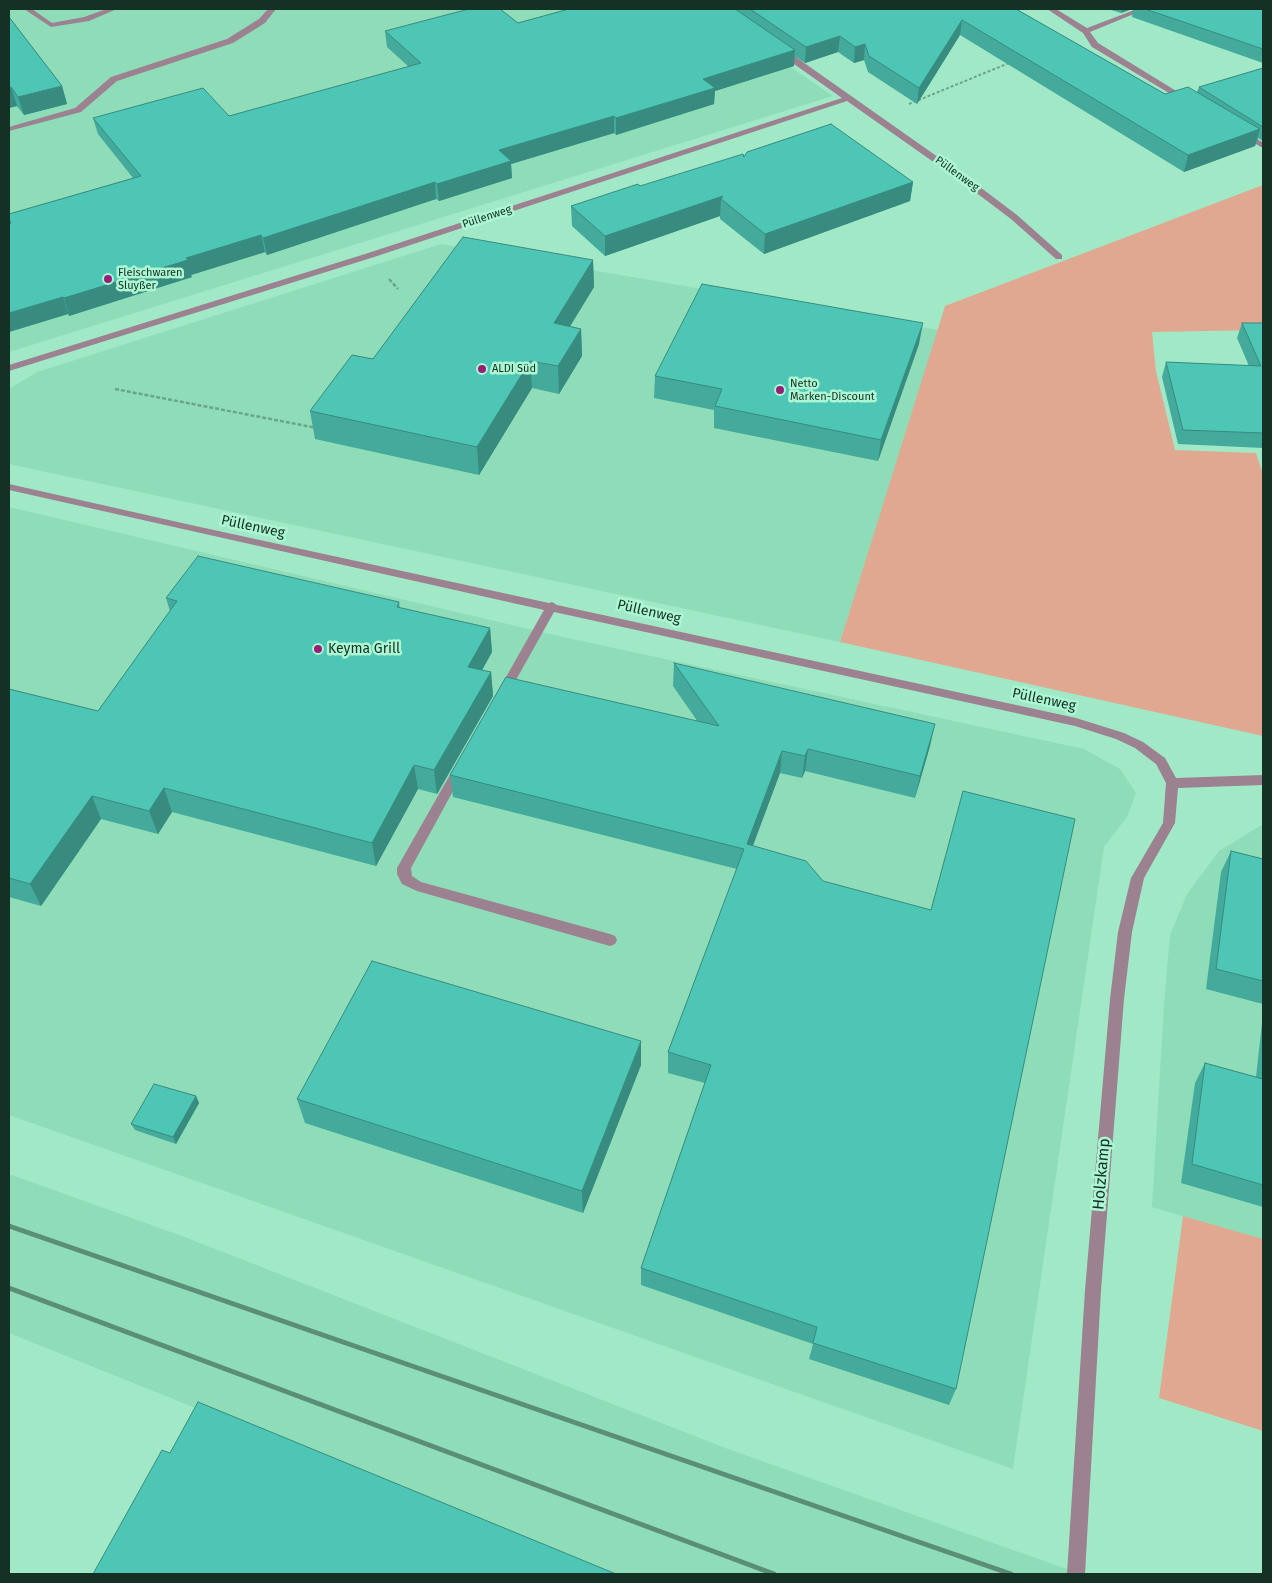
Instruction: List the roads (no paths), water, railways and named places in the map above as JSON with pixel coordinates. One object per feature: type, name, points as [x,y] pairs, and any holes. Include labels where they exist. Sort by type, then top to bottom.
[{"type":"street","points":[[28,9],[51,25],[86,20],[114,9]]},
{"type":"street","points":[[9,129],[78,110],[114,79],[230,41],[262,21],[272,9]]},
{"type":"street","points":[[1051,9],[1086,31],[1095,45],[1197,106]]},
{"type":"street","points":[[1086,31],[1143,9]]},
{"type":"street","name":"Püllenweg","points":[[777,48],[877,117],[999,206],[1060,257]]},
{"type":"street","points":[[1180,96],[1190,94]]},
{"type":"street","name":"Püllenweg","points":[[9,368],[368,256],[849,98]]},
{"type":"street","points":[[1238,131],[1263,146]]},
{"type":"street","name":"Püllenweg","points":[[9,487],[1076,722],[1120,736],[1139,746],[1161,761],[1172,784]]},
{"type":"street","points":[[498,701],[552,606]]},
{"type":"street","points":[[464,761],[404,868],[407,880],[417,886],[610,940]]},
{"type":"street","points":[[1172,784],[1263,780]]},
{"type":"street","name":"Holzkamp","points":[[1076,1574],[1092,1290],[1117,999],[1125,932],[1138,878],[1169,823],[1172,784]]},
{"type":"railway","points":[[9,1226],[1011,1574]]},
{"type":"railway","points":[[9,1288],[774,1574]]},
{"type":"place","name":"Fleischwaren Sluyßer","points":[[108,279]]},
{"type":"place","name":"ALDI Süd","points":[[482,369]]},
{"type":"place","name":"Netto Marken-Discount","points":[[780,390]]},
{"type":"place","name":"Keyma Grill","points":[[318,649]]}]
